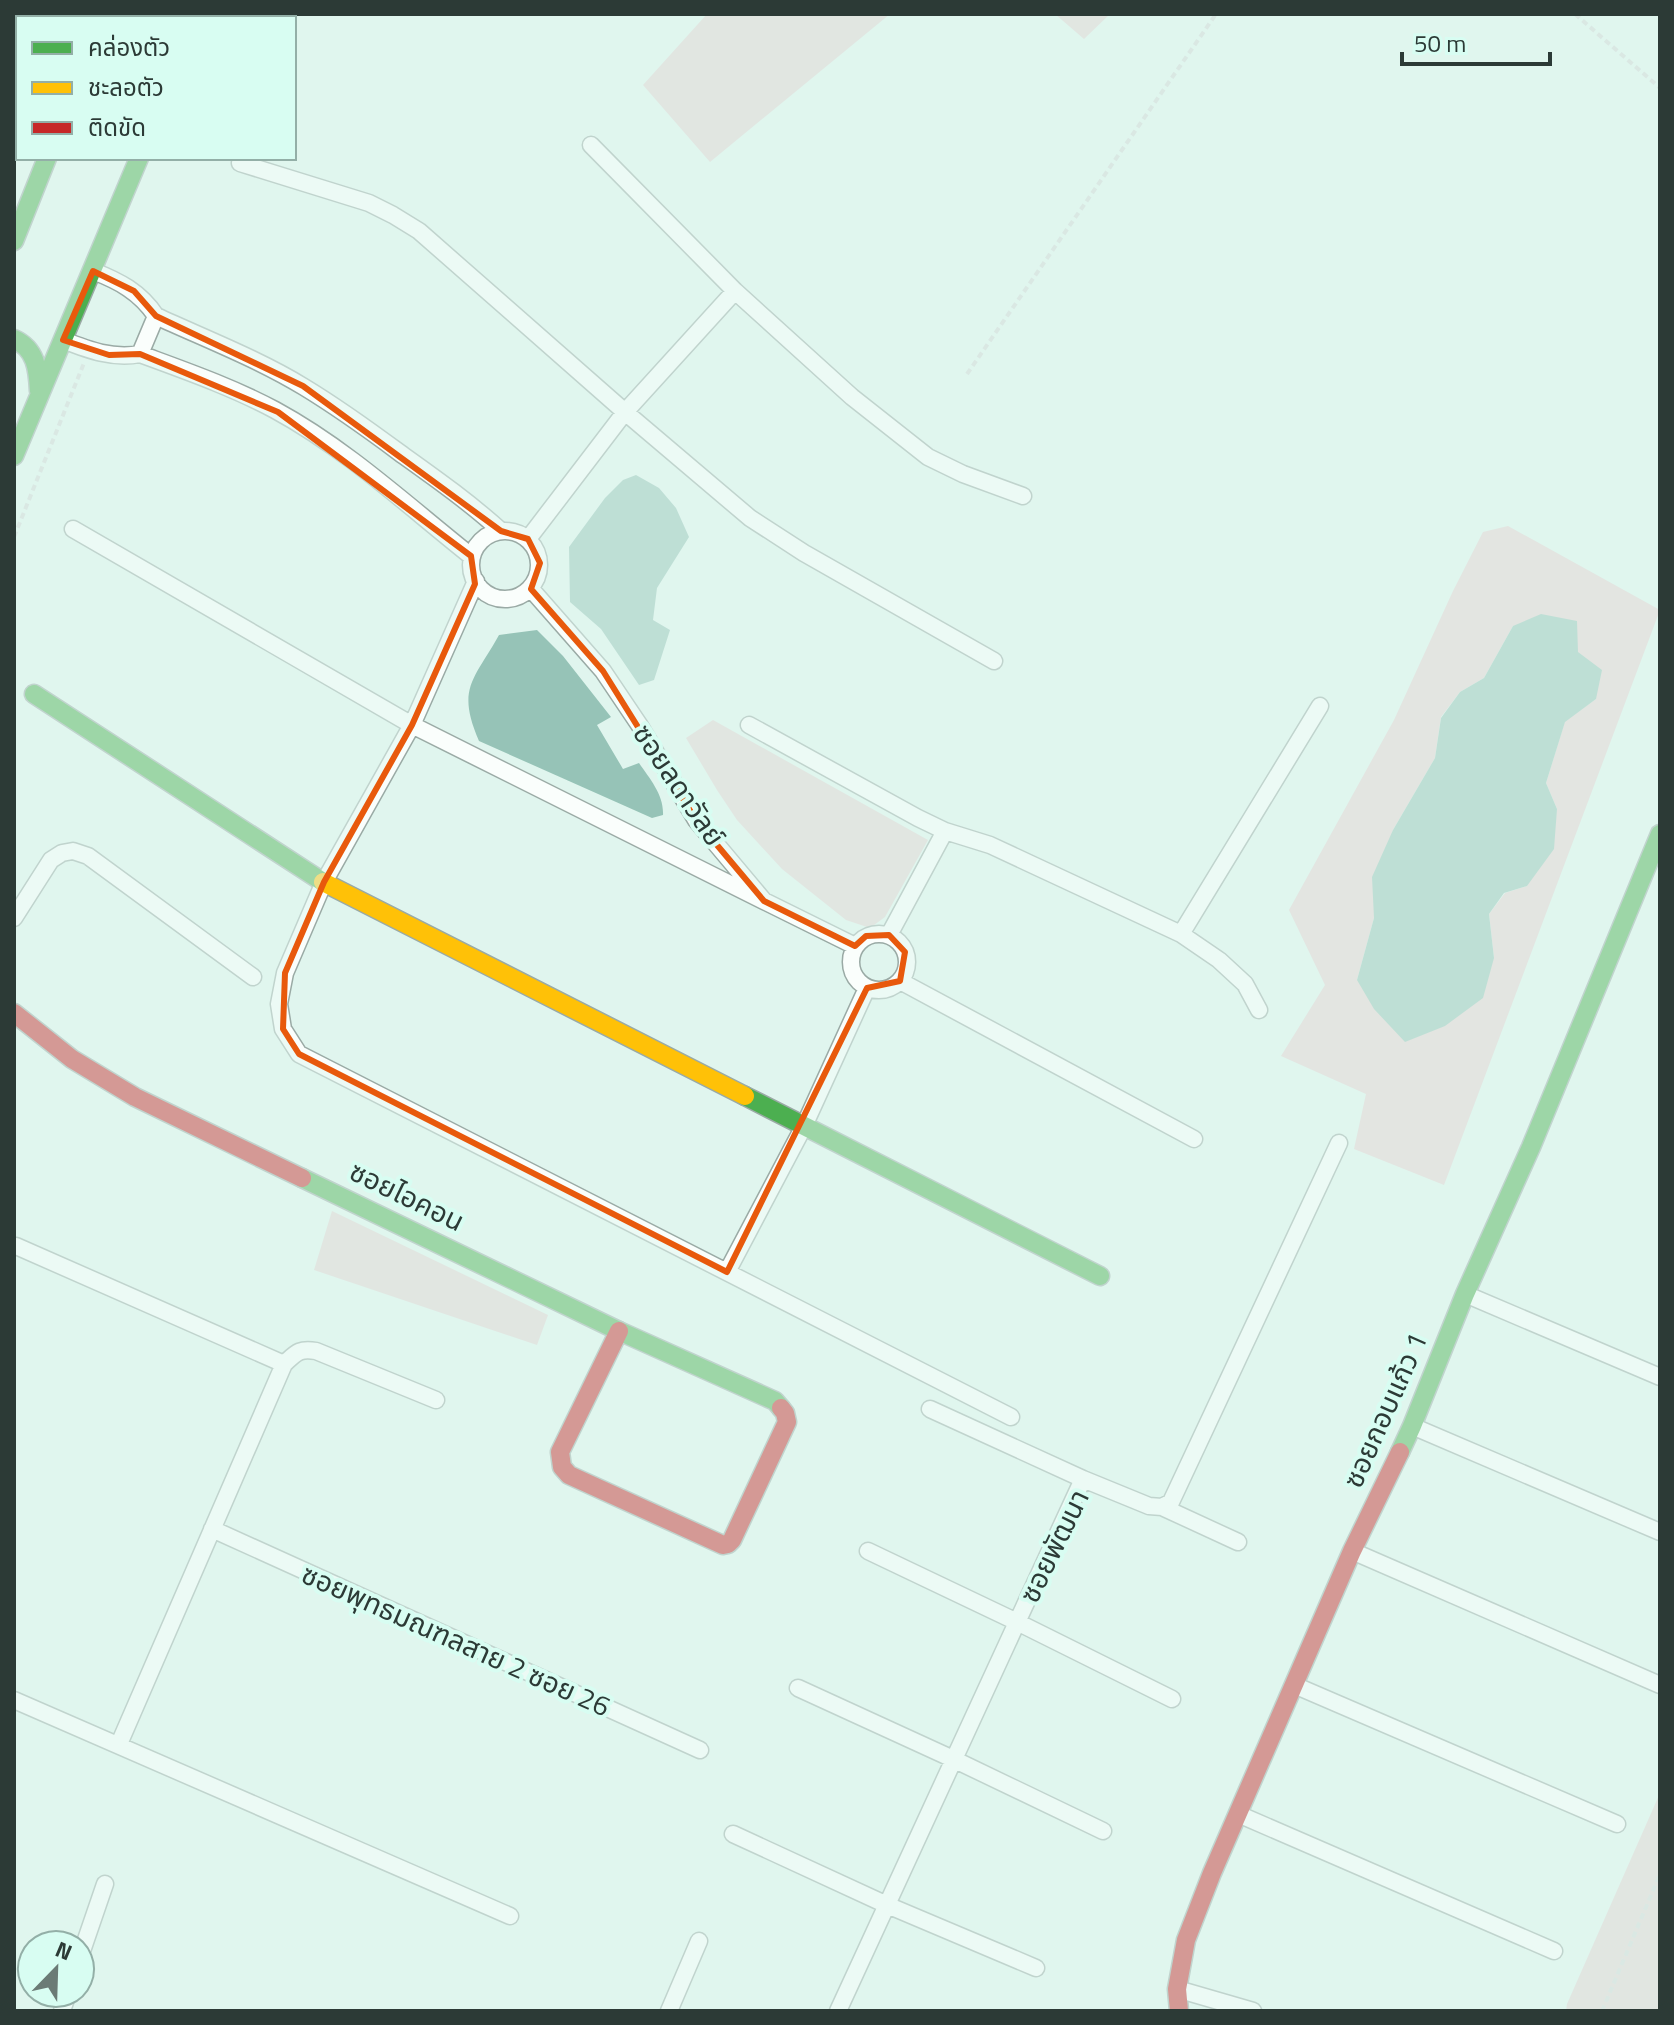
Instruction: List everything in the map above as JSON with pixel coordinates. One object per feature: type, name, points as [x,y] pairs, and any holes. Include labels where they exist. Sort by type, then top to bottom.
[{"type":"street","points":[[591,145],[735,291],[852,397],[928,457],[963,474],[1023,496]]},
{"type":"street","points":[[14,241],[46,160]]},
{"type":"street","points":[[14,456],[138,160]]},
{"type":"street","points":[[240,163],[369,203],[419,231],[750,518],[831,569],[994,661]]},
{"type":"street","points":[[93,271],[134,291],[147,302],[156,316],[303,386],[470,504],[501,531]]},
{"type":"street","points":[[528,539],[625,412],[735,291]]},
{"type":"street","points":[[140,354],[156,316]]},
{"type":"street","points":[[14,339],[31,349],[38,374],[39,395]]},
{"type":"street","points":[[63,340],[89,350],[123,357],[140,354],[239,392],[278,412],[322,439],[471,556]]},
{"type":"street","points":[[73,529],[412,725],[764,901]]},
{"type":"street","points":[[501,531],[515,532],[528,539],[540,563],[538,577],[531,589],[520,597],[507,600],[493,597],[474,580],[470,569],[471,556],[478,544],[488,535],[501,531]]},
{"type":"street","points":[[476,581],[412,725],[324,882],[285,973],[279,1004],[283,1029],[299,1054],[1011,1417]]},
{"type":"street","name":"ซอยลดาวัลย์","points":[[531,589],[603,671],[696,820],[764,901],[855,946]]},
{"type":"street","points":[[34,694],[324,882],[1100,1276]]},
{"type":"street","points":[[1181,934],[1320,706]]},
{"type":"street","points":[[749,725],[918,818],[945,831],[990,845],[1181,934],[1219,960],[1245,984],[1259,1010]]},
{"type":"street","points":[[889,935],[945,831]]},
{"type":"street","name":"ซอยกอบแก้ว 1","points":[[1179,2011],[1177,1989],[1186,1940],[1352,1551],[1412,1426],[1660,834]]},
{"type":"street","points":[[14,918],[51,860],[73,851],[88,856],[253,977]]},
{"type":"street","points":[[875,934],[889,935],[897,940],[907,962],[900,981],[881,990],[867,988],[854,975],[850,964],[855,946],[866,936],[875,934]]},
{"type":"street","points":[[900,981],[1194,1139]]},
{"type":"street","points":[[727,1272],[804,1126],[867,988]]},
{"type":"street","name":"ซอยไอคอน","points":[[14,1013],[72,1059],[135,1097],[619,1331],[775,1401],[785,1413],[787,1422],[728,1544],[723,1545],[569,1475],[562,1467],[560,1452],[619,1331]]},
{"type":"street","points":[[1162,1507],[1171,1502],[1339,1143]]},
{"type":"street","points":[[16,1246],[284,1364]]},
{"type":"street","points":[[1465,1294],[1660,1377]]},
{"type":"street","points":[[119,1744],[284,1364],[303,1349],[316,1351],[436,1400]]},
{"type":"street","points":[[930,1409],[1083,1479]]},
{"type":"street","points":[[1412,1426],[1660,1532]]},
{"type":"street","name":"ซอยพัฒนา","points":[[838,2011],[1083,1479],[1149,1506],[1162,1507],[1238,1542]]},
{"type":"street","name":"ซอยพุทธมณฑลสาย 2 ซอย 26","points":[[212,1529],[700,1750]]},
{"type":"street","points":[[868,1551],[1172,1699]]},
{"type":"street","points":[[1352,1551],[1660,1685]]},
{"type":"street","points":[[1294,1685],[1617,1824]]},
{"type":"street","points":[[798,1688],[1103,1831]]},
{"type":"street","points":[[14,1700],[510,1916]]},
{"type":"street","points":[[1238,1814],[1554,1951]]},
{"type":"street","points":[[733,1834],[887,1905],[1036,1968]]},
{"type":"street","points":[[90,1929],[105,1884]]},
{"type":"street","points":[[669,2011],[699,1941]]},
{"type":"street","points":[[1177,1989],[1253,2011]]},
{"type":"path","points":[[967,374],[1216,14]]},
{"type":"path","points":[[1575,14],[1660,88]]},
{"type":"path","points":[[14,537],[89,350]]},
{"type":"path","points":[[1602,2011],[1660,1874]]},
{"type":"highlighted area","points":[[93,271],[134,291],[156,316],[303,386],[501,531],[528,539],[540,563],[531,589],[603,671],[696,820],[764,901],[855,946],[866,936],[889,935],[905,952],[900,981],[867,988],[727,1272],[299,1054],[283,1029],[285,973],[324,882],[412,725],[475,584],[471,556],[278,412],[140,354],[109,355],[63,340]]},
{"type":"shaded area","points":[[707,14],[890,14],[710,162],[643,85]]},
{"type":"shaded area","points":[[1055,14],[1110,14],[1084,39]]},
{"type":"shaded area","points":[[636,475],[659,488],[676,508],[689,537],[657,588],[653,620],[670,630],[654,680],[639,685],[601,629],[570,602],[569,547],[605,498],[623,480]]},
{"type":"shaded area","points":[[1508,526],[1660,610],[1444,1185],[1354,1149],[1366,1094],[1281,1056],[1325,985],[1289,910],[1394,720],[1483,532]],"holes":[[[1513,626],[1596,699],[1565,721],[1546,783],[1557,809],[1527,886],[1505,893],[1489,914],[1494,958],[1357,980],[1393,830],[1435,758],[1441,717],[1460,692],[1484,678]]]},
{"type":"shaded area","points":[[1541,614],[1577,621],[1578,652],[1602,670],[1596,699],[1565,722],[1546,783],[1557,809],[1554,849],[1527,886],[1504,893],[1489,914],[1494,958],[1483,998],[1445,1026],[1405,1042],[1374,1009],[1357,980],[1374,918],[1372,877],[1393,830],[1435,758],[1441,718],[1460,692],[1484,678],[1513,626]]},
{"type":"shaded area","points":[[537,630],[563,656],[611,717],[597,725],[623,769],[639,763],[659,794],[663,815],[652,818],[479,741],[469,708],[471,685],[476,674],[499,635]]},
{"type":"shaded area","points":[[713,720],[928,840],[885,917],[870,928],[846,920],[782,869],[737,820],[686,738]]},
{"type":"shaded area","points":[[332,1211],[548,1315],[537,1345],[314,1270]]},
{"type":"shaded area","points":[[1660,1793],[1660,2011],[1566,2011],[1567,2004]]},
{"type":"traffic: fast","points":[[14,241],[46,160]]},
{"type":"traffic: fast","points":[[14,456],[138,160]]},
{"type":"traffic: fast","points":[[14,339],[31,354],[39,391]]},
{"type":"traffic: fast","points":[[34,694],[323,882]]},
{"type":"traffic: fast","points":[[1400,1452],[1465,1294],[1531,1147],[1660,834]]},
{"type":"traffic: fast","points":[[745,1096],[1100,1276]]},
{"type":"traffic: fast","points":[[302,1178],[619,1331],[775,1401],[781,1408]]},
{"type":"traffic: slow","points":[[323,882],[745,1096]]},
{"type":"traffic: jam","points":[[14,1013],[72,1059],[135,1097],[302,1178]]},
{"type":"traffic: jam","points":[[619,1331],[560,1452],[562,1467],[569,1475],[723,1545],[728,1544],[787,1422],[781,1408]]},
{"type":"traffic: jam","points":[[1179,2011],[1177,1989],[1186,1940],[1212,1873],[1352,1551],[1400,1452]]}]
